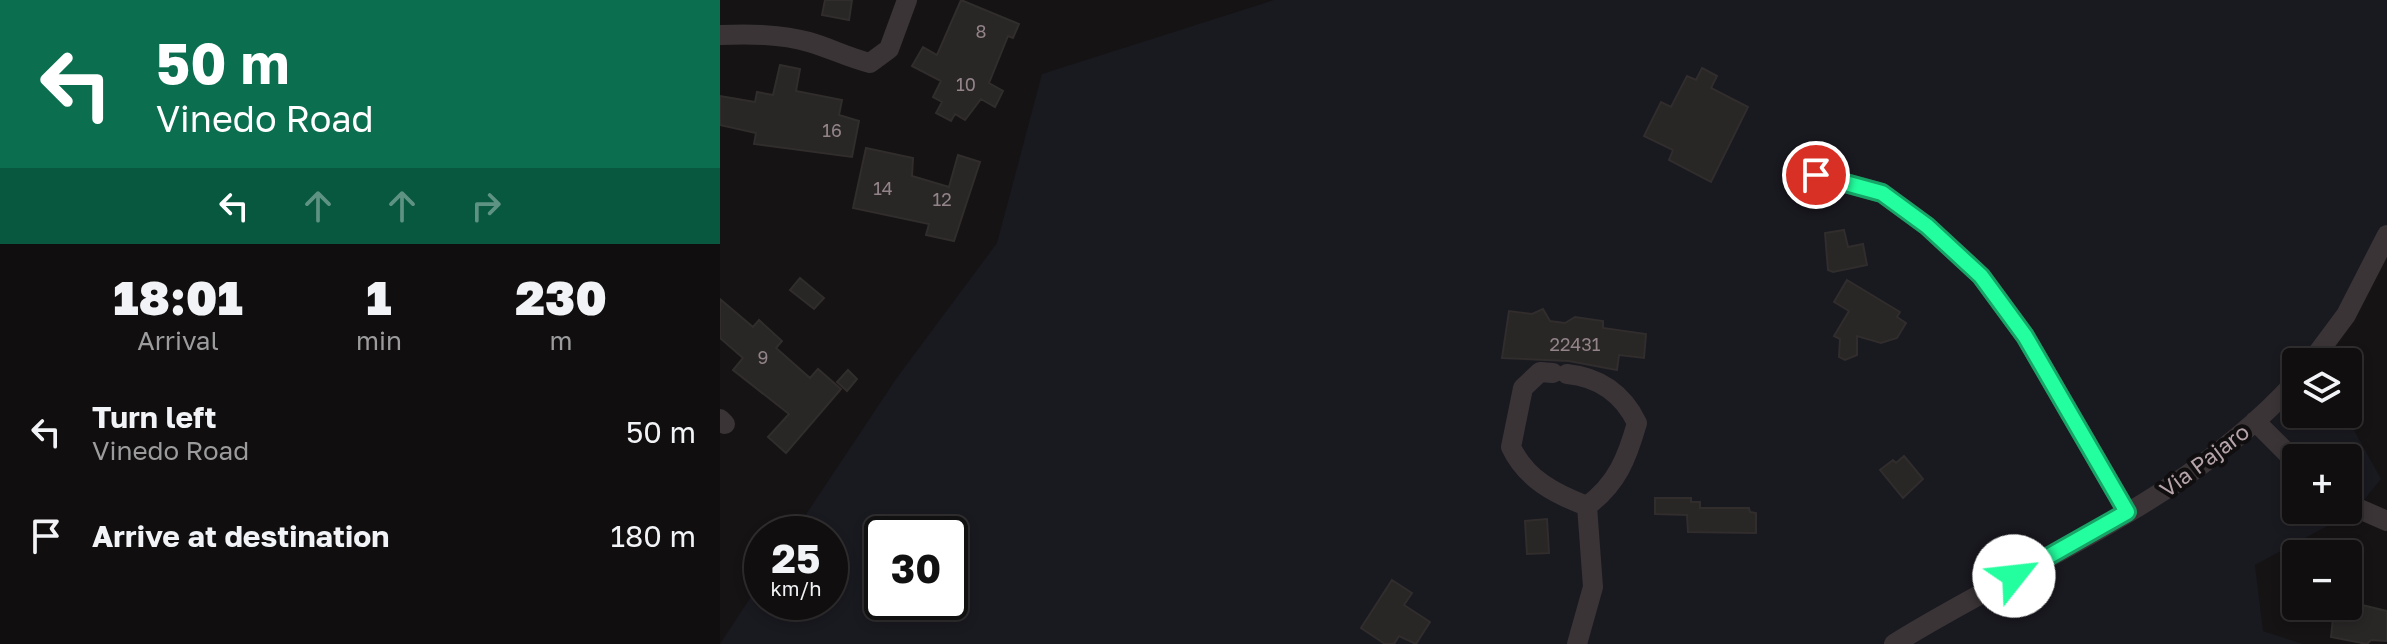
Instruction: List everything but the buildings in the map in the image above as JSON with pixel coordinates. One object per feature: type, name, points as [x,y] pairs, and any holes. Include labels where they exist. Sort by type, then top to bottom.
[{"type":"street","points":[[720,35],[765,34],[810,42],[870,63],[889,49],[907,0]]},
{"type":"street","points":[[1816,175],[1882,193],[1927,226],[1981,276],[2033,348],[2127,512]]},
{"type":"street","points":[[2321,348],[2346,315],[2387,235]]},
{"type":"street","points":[[1540,372],[1584,375],[1608,386],[1629,407],[1637,423],[1626,460],[1611,484],[1587,506],[1560,496],[1534,479],[1517,460],[1511,447],[1523,388],[1540,372]]},
{"type":"street","name":"Via Pajaro","points":[[1894,644],[2171,488],[2255,421],[2282,395]]},
{"type":"street","points":[[2255,421],[2282,448]]},
{"type":"street","points":[[1577,644],[1593,587],[1587,506]]},
{"type":"street","points":[[2362,510],[2387,521]]},
{"type":"shaded area","points":[[1274,0],[2387,0],[2387,246],[2332,342],[2333,348],[2282,348],[2282,428],[2353,428],[2362,444],[2282,444],[2282,524],[2331,524],[2301,540],[2282,540],[2282,550],[2255,565],[2263,631],[2303,644],[720,644],[744,607],[744,620],[848,620],[848,516],[805,516],[896,379],[997,243],[1042,74]]},
{"type":"shaded area","points":[[2362,445],[2381,479],[2362,502]]},
{"type":"route","points":[[1816,175],[1882,193],[1927,226],[1981,276],[2025,336],[2127,512],[2014,576]]}]
